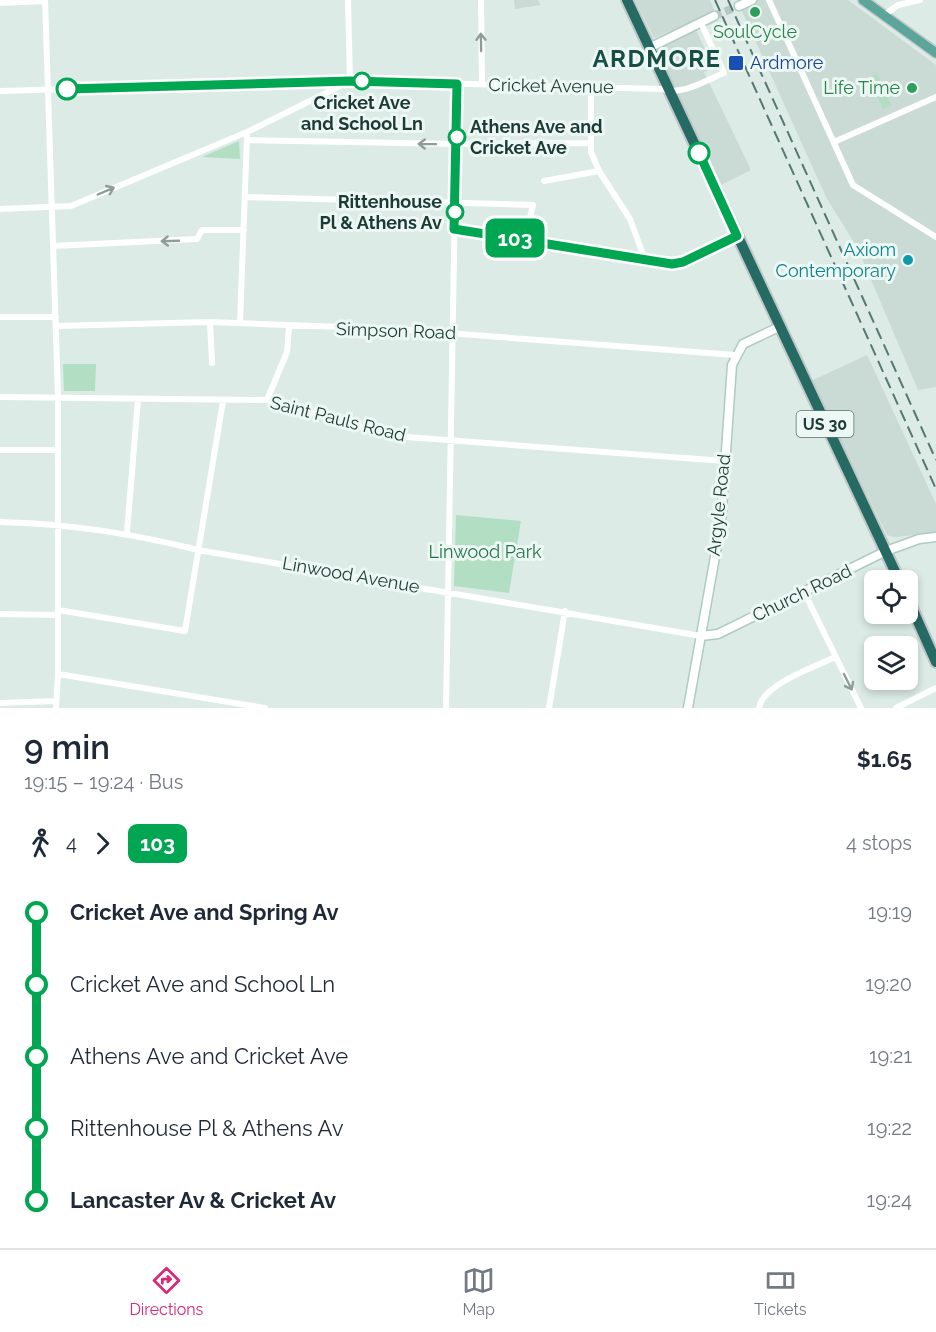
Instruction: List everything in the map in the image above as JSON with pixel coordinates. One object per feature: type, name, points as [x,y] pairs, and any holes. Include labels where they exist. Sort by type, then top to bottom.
[{"type":"highway","name":"US 30","points":[[627,0],[895,570]]},
{"type":"highway","points":[[918,622],[936,662]]},
{"type":"main road","points":[[863,0],[936,53]]},
{"type":"street","points":[[0,209],[71,206],[247,136],[350,81],[348,0]]},
{"type":"street","points":[[481,0],[482,84]]},
{"type":"street","points":[[739,6],[752,0]]},
{"type":"street","points":[[769,0],[856,188],[936,237]]},
{"type":"street","points":[[883,15],[898,5],[920,0]]},
{"type":"street","points":[[0,3],[45,1],[58,397],[56,705],[0,703]]},
{"type":"street","points":[[649,48],[714,16]]},
{"type":"street","points":[[670,92],[681,91],[724,73],[701,23]]},
{"type":"street","name":"Cricket Avenue","points":[[0,91],[350,81],[661,89],[670,92]]},
{"type":"street","points":[[446,708],[457,84]]},
{"type":"street","points":[[591,87],[591,152],[599,171],[630,219],[645,260]]},
{"type":"street","points":[[834,142],[936,97]]},
{"type":"street","points":[[247,136],[456,144],[591,143]]},
{"type":"street","points":[[240,323],[247,136]]},
{"type":"street","points":[[544,181],[599,171]]},
{"type":"street","points":[[246,198],[533,205],[525,240]]},
{"type":"street","points":[[454,229],[645,260],[678,263],[737,236]]},
{"type":"street","points":[[53,246],[197,239],[202,230],[244,230]]},
{"type":"street","points":[[0,317],[56,317]]},
{"type":"street","points":[[210,322],[212,363]]},
{"type":"street","name":"Simpson Road","points":[[56,326],[210,322],[453,332],[735,355]]},
{"type":"street","points":[[267,400],[287,352],[289,327]]},
{"type":"street","points":[[735,355],[743,344],[779,327]]},
{"type":"street","name":"Argyle Road","points":[[688,708],[721,523],[724,460],[732,365],[735,355]]},
{"type":"street","name":"Saint Pauls Road","points":[[0,397],[267,400],[394,436],[724,460]]},
{"type":"street","points":[[127,532],[138,399]]},
{"type":"street","points":[[0,614],[58,612],[185,631],[223,401]]},
{"type":"street","points":[[0,450],[58,450]]},
{"type":"street","name":"Linwood Avenue","points":[[0,522],[58,523],[127,532],[198,550],[701,636]]},
{"type":"street","name":"Church Road","points":[[701,636],[718,634],[886,551],[919,539],[936,537]]},
{"type":"street","points":[[804,592],[861,708]]},
{"type":"street","points":[[549,708],[565,611]]},
{"type":"street","points":[[759,708],[760,702],[774,687],[835,657]]},
{"type":"street","points":[[58,674],[265,708]]},
{"type":"street","points":[[896,708],[936,688]]},
{"type":"shaded area","points":[[514,0],[538,0],[541,5],[515,9]]},
{"type":"shaded area","points":[[635,0],[710,0],[715,12],[654,38]]},
{"type":"shaded area","points":[[737,0],[848,0],[936,65],[936,387],[918,390],[858,249],[826,197]]},
{"type":"shaded area","points":[[696,30],[714,68],[704,72],[751,170],[721,185],[656,48]]},
{"type":"shaded area","points":[[867,355],[936,504],[936,533],[894,537],[887,535],[811,381]]},
{"type":"green space","points":[[877,74],[892,105],[883,109],[869,78]]},
{"type":"green space","points":[[239,141],[240,159],[202,157]]},
{"type":"green space","points":[[63,364],[96,364],[95,391],[64,391]]},
{"type":"green space","name":"Linwood Park","points":[[456,515],[521,521],[509,593],[454,586]]},
{"type":"tunnel","points":[[714,16],[739,6]]},
{"type":"railway","points":[[715,0],[936,489]]},
{"type":"railway","points":[[728,0],[936,460]]},
{"type":"bus line","name":"103","points":[[67,89],[350,81],[457,84],[454,229],[672,264],[683,262],[737,236],[699,153]]},
{"type":"place","name":"SoulCycle","points":[[755,12]]},
{"type":"place","name":"Ardmore","points":[[736,63]]},
{"type":"place","name":"Cricket Ave and School Ln","points":[[362,81]]},
{"type":"place","name":"Life Time","points":[[912,88]]},
{"type":"place","name":"Athens Ave and Cricket Ave","points":[[457,137]]},
{"type":"place","name":"Rittenhouse Pl & Athens Av","points":[[455,212]]},
{"type":"place","name":"Axiom Contemporary","points":[[908,260]]},
{"type":"district","name":"ARDMORE","points":[[657,59]]}]
